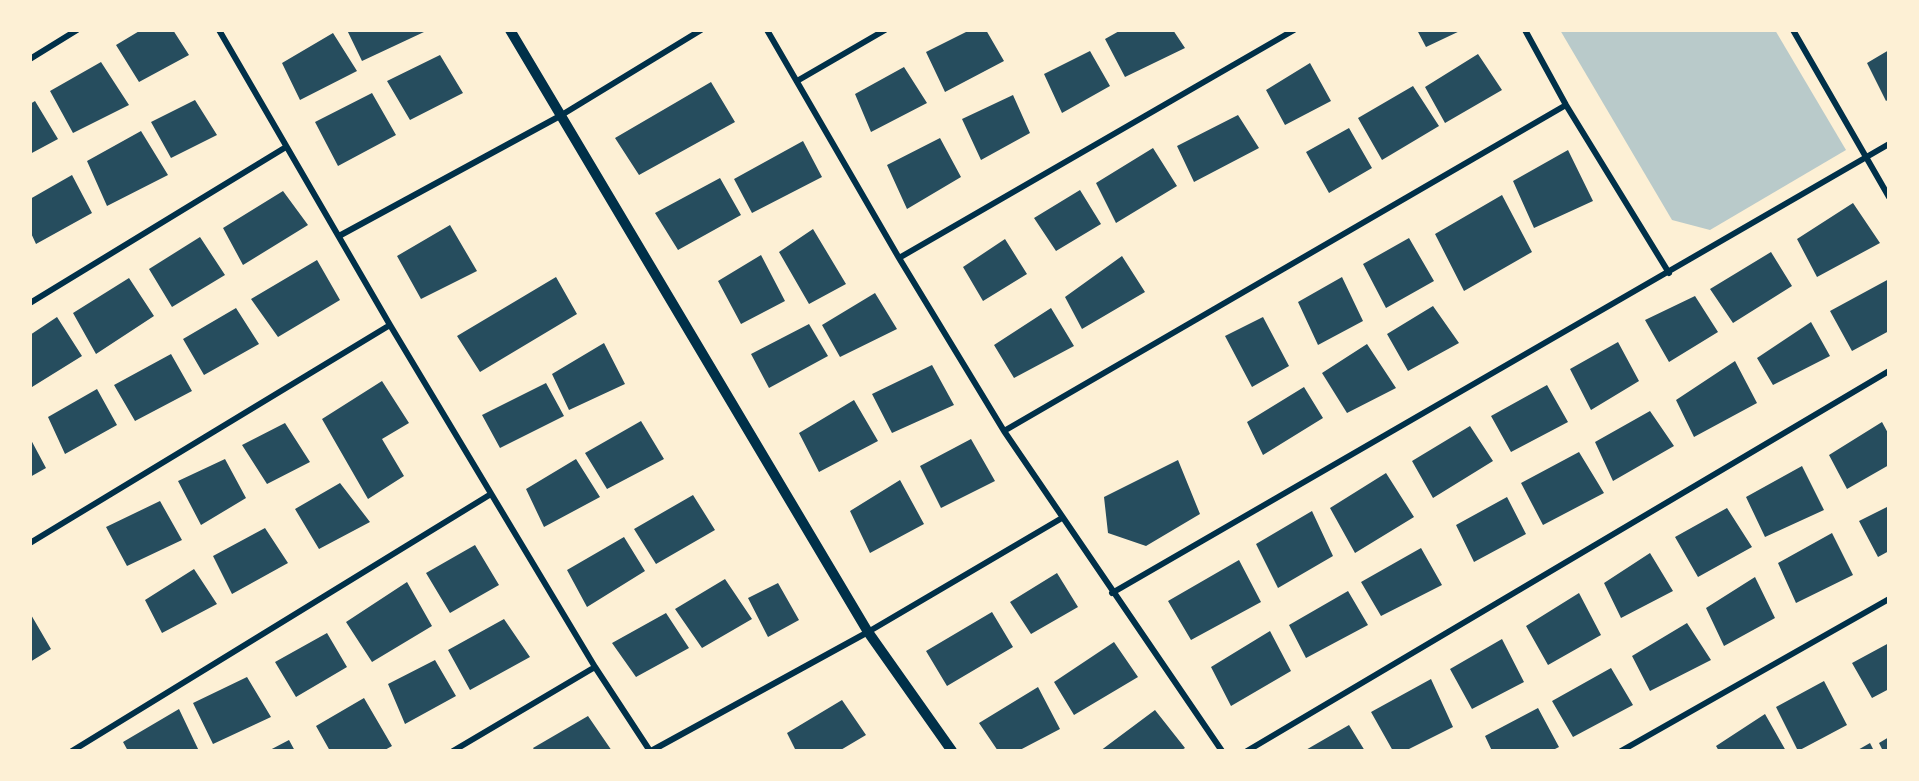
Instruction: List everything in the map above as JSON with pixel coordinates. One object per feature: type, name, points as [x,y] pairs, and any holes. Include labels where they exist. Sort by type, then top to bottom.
[{"type":"street","points":[[30,58],[77,30]]},
{"type":"street","points":[[219,30],[390,325],[595,668],[651,751],[868,632],[1062,518]]},
{"type":"street","points":[[510,30],[868,632],[952,751]]},
{"type":"street","points":[[339,236],[560,116],[701,30]]},
{"type":"street","points":[[767,30],[899,258],[1004,431],[1112,593],[1222,751]]},
{"type":"street","points":[[797,81],[885,30]]},
{"type":"street","points":[[899,258],[1294,30]]},
{"type":"street","points":[[1525,30],[1566,105],[1669,273]]},
{"type":"street","points":[[1793,30],[1889,197]]},
{"type":"street","points":[[1004,431],[1566,105]]},
{"type":"street","points":[[1112,593],[1889,144]]},
{"type":"street","points":[[30,303],[286,147]]},
{"type":"street","points":[[30,543],[390,325]]},
{"type":"street","points":[[1247,751],[1889,371]]},
{"type":"street","points":[[72,751],[491,494]]},
{"type":"street","points":[[1621,751],[1889,598]]},
{"type":"street","points":[[453,751],[595,668]]},
{"type":"shaded area","points":[[1560,30],[1775,30],[1846,150],[1710,230],[1672,220]]},
{"type":"building","points":[[141,30],[173,30],[189,55],[139,82],[116,45]]},
{"type":"building","points":[[347,30],[423,30],[424,32],[362,61]]},
{"type":"building","points":[[970,30],[986,30],[1004,61],[945,92],[926,52]]},
{"type":"building","points":[[1121,30],[1173,30],[1185,48],[1125,77],[1105,39]]},
{"type":"building","points":[[1417,30],[1462,30],[1426,47]]},
{"type":"building","points":[[333,33],[357,71],[300,100],[282,63]]},
{"type":"building","points":[[1889,50],[1889,99],[1886,101],[1867,63]]},
{"type":"building","points":[[1090,51],[1110,86],[1062,113],[1044,74]]},
{"type":"building","points":[[1478,54],[1502,90],[1445,123],[1425,87]]},
{"type":"building","points":[[440,55],[463,93],[410,120],[387,81]]},
{"type":"building","points":[[101,62],[129,105],[73,133],[50,91]]},
{"type":"building","points":[[1310,63],[1331,101],[1285,125],[1266,90]]},
{"type":"building","points":[[904,67],[927,103],[871,132],[855,94]]},
{"type":"building","points":[[711,82],[735,122],[639,175],[615,138]]},
{"type":"building","points":[[1413,86],[1439,126],[1382,160],[1358,118]]},
{"type":"building","points":[[372,93],[396,135],[338,166],[315,122]]},
{"type":"building","points":[[1013,95],[1030,133],[981,160],[962,119]]},
{"type":"building","points":[[195,100],[217,135],[171,158],[151,122]]},
{"type":"building","points":[[35,101],[58,139],[30,154],[30,104]]},
{"type":"building","points":[[1238,115],[1259,148],[1194,182],[1177,146]]},
{"type":"building","points":[[1349,128],[1372,168],[1329,193],[1306,152]]},
{"type":"building","points":[[141,131],[168,175],[107,206],[87,161]]},
{"type":"building","points":[[940,138],[961,177],[907,209],[887,165]]},
{"type":"building","points":[[803,141],[822,177],[752,213],[734,179]]},
{"type":"building","points":[[1153,148],[1177,186],[1116,223],[1096,183]]},
{"type":"building","points":[[1568,150],[1593,201],[1534,228],[1513,181]]},
{"type":"building","points":[[72,175],[92,213],[36,244],[30,231],[30,199]]},
{"type":"building","points":[[720,178],[741,215],[678,250],[655,213]]},
{"type":"building","points":[[1080,190],[1101,224],[1056,251],[1034,218]]},
{"type":"building","points":[[283,191],[308,225],[243,265],[223,228]]},
{"type":"building","points":[[1502,195],[1532,252],[1464,291],[1435,234]]},
{"type":"building","points":[[1853,203],[1880,243],[1817,277],[1797,239]]},
{"type":"building","points":[[450,225],[477,271],[421,299],[397,256]]},
{"type":"building","points":[[813,229],[846,284],[809,304],[779,252]]},
{"type":"building","points":[[200,237],[225,275],[172,307],[149,269]]},
{"type":"building","points":[[1409,238],[1434,281],[1386,308],[1363,264]]},
{"type":"building","points":[[1005,239],[1027,274],[983,301],[963,267]]},
{"type":"building","points":[[1771,252],[1792,286],[1733,323],[1710,289]]},
{"type":"building","points":[[761,255],[785,301],[741,324],[718,281]]},
{"type":"building","points":[[1122,256],[1145,292],[1082,329],[1065,297]]},
{"type":"building","points":[[317,260],[340,300],[278,337],[251,299]]},
{"type":"building","points":[[556,277],[577,314],[480,372],[457,336]]},
{"type":"building","points":[[1342,277],[1363,321],[1318,345],[1298,302]]},
{"type":"building","points":[[129,278],[154,316],[96,354],[73,313]]},
{"type":"building","points":[[1889,279],[1889,331],[1852,351],[1830,311]]},
{"type":"building","points":[[875,293],[897,329],[840,357],[822,325]]},
{"type":"building","points":[[1695,296],[1718,332],[1669,362],[1645,320]]},
{"type":"building","points":[[1433,306],[1459,343],[1408,371],[1387,334]]},
{"type":"building","points":[[236,308],[259,344],[204,375],[183,339]]},
{"type":"building","points":[[1051,308],[1074,346],[1014,378],[994,345]]},
{"type":"building","points":[[57,317],[82,356],[32,387],[30,335]]},
{"type":"building","points":[[1263,317],[1289,366],[1252,387],[1225,336]]},
{"type":"building","points":[[1811,322],[1830,356],[1773,385],[1757,358]]},
{"type":"building","points":[[809,324],[828,356],[769,388],[751,354]]},
{"type":"building","points":[[1618,342],[1639,381],[1591,410],[1570,369]]},
{"type":"building","points":[[604,343],[625,384],[569,410],[552,374]]},
{"type":"building","points":[[1367,344],[1396,388],[1347,413],[1322,373]]},
{"type":"building","points":[[171,354],[192,391],[135,421],[114,385]]},
{"type":"building","points":[[1735,361],[1757,403],[1694,437],[1676,400]]},
{"type":"building","points":[[932,365],[954,405],[892,433],[872,394]]},
{"type":"building","points":[[382,381],[409,423],[382,439],[404,476],[368,499],[322,419]]},
{"type":"building","points":[[546,383],[564,416],[500,448],[482,415]]},
{"type":"building","points":[[1547,385],[1568,422],[1511,452],[1491,416]]},
{"type":"building","points":[[1304,387],[1323,418],[1263,455],[1247,422]]},
{"type":"building","points":[[97,389],[117,425],[65,454],[48,417]]},
{"type":"building","points":[[854,400],[878,441],[819,472],[799,433]]},
{"type":"building","points":[[1650,411],[1674,446],[1613,481],[1595,442]]},
{"type":"building","points":[[641,421],[664,459],[607,489],[585,453]]},
{"type":"building","points":[[1882,422],[1889,435],[1889,465],[1847,489],[1829,455]]},
{"type":"building","points":[[285,423],[310,462],[267,484],[242,445]]},
{"type":"building","points":[[1470,426],[1493,461],[1433,498],[1412,461]]},
{"type":"building","points":[[30,438],[46,468],[30,477]]},
{"type":"building","points":[[971,439],[995,481],[941,508],[920,466]]},
{"type":"building","points":[[1579,452],[1604,493],[1543,525],[1521,483]]},
{"type":"building","points":[[225,459],[246,498],[201,525],[178,481]]},
{"type":"building","points":[[576,459],[600,497],[544,527],[526,489]]},
{"type":"building","points":[[1178,460],[1200,514],[1146,546],[1108,533],[1104,497]]},
{"type":"building","points":[[1802,466],[1824,510],[1765,537],[1746,497]]},
{"type":"building","points":[[1386,473],[1414,517],[1355,553],[1330,508]]},
{"type":"building","points":[[900,480],[924,524],[870,553],[850,511]]},
{"type":"building","points":[[340,483],[370,522],[319,549],[295,509]]},
{"type":"building","points":[[693,495],[715,530],[656,564],[634,529]]},
{"type":"building","points":[[1507,497],[1526,534],[1474,562],[1456,525]]},
{"type":"building","points":[[160,501],[182,540],[127,566],[106,527]]},
{"type":"building","points":[[1889,506],[1889,551],[1878,557],[1859,521]]},
{"type":"building","points":[[1727,508],[1752,547],[1698,577],[1675,537]]},
{"type":"building","points":[[1312,511],[1333,556],[1278,588],[1256,544]]},
{"type":"building","points":[[265,528],[288,563],[232,594],[213,556]]},
{"type":"building","points":[[1832,533],[1853,575],[1796,603],[1778,563]]},
{"type":"building","points":[[624,537],[645,571],[587,607],[567,570]]},
{"type":"building","points":[[475,545],[499,585],[450,613],[426,573]]},
{"type":"building","points":[[1421,548],[1442,585],[1381,616],[1361,582]]},
{"type":"building","points":[[1650,553],[1673,591],[1621,618],[1604,583]]},
{"type":"building","points":[[1239,560],[1261,602],[1191,640],[1168,601]]},
{"type":"building","points":[[194,569],[217,604],[162,633],[145,600]]},
{"type":"building","points":[[1057,573],[1078,607],[1031,634],[1010,602]]},
{"type":"building","points":[[1755,577],[1775,618],[1724,646],[1706,608]]},
{"type":"building","points":[[725,579],[752,619],[702,648],[675,609]]},
{"type":"building","points":[[407,582],[432,626],[372,662],[346,622]]},
{"type":"building","points":[[778,583],[799,620],[768,637],[748,598]]},
{"type":"building","points":[[1348,591],[1368,625],[1306,658],[1289,625]]},
{"type":"building","points":[[1579,593],[1601,635],[1548,665],[1526,626]]},
{"type":"building","points":[[992,612],[1013,647],[947,686],[926,651]]},
{"type":"building","points":[[30,613],[51,649],[30,662]]},
{"type":"building","points":[[666,613],[689,648],[636,677],[612,643]]},
{"type":"building","points":[[504,619],[530,657],[470,690],[448,650]]},
{"type":"building","points":[[1687,623],[1711,660],[1650,691],[1632,656]]},
{"type":"building","points":[[1270,631],[1291,671],[1231,706],[1211,667]]},
{"type":"building","points":[[327,633],[347,667],[296,697],[275,662]]},
{"type":"building","points":[[1502,639],[1524,682],[1472,709],[1450,669]]},
{"type":"building","points":[[1114,642],[1138,677],[1074,715],[1054,682]]},
{"type":"building","points":[[1889,643],[1889,689],[1872,698],[1852,663]]},
{"type":"building","points":[[435,660],[456,696],[405,724],[388,684]]},
{"type":"building","points":[[1611,668],[1633,705],[1573,737],[1552,701]]},
{"type":"building","points":[[247,677],[271,717],[213,744],[193,703]]},
{"type":"building","points":[[1431,679],[1453,727],[1405,751],[1393,751],[1371,712]]},
{"type":"building","points":[[1824,681],[1847,725],[1798,751],[1776,707]]},
{"type":"building","points":[[1038,687],[1060,729],[1018,751],[998,751],[979,723]]},
{"type":"building","points":[[364,698],[392,746],[383,751],[330,751],[316,726]]},
{"type":"building","points":[[842,700],[866,735],[839,751],[796,751],[787,733]]},
{"type":"building","points":[[1538,708],[1559,747],[1551,751],[1492,751],[1485,736]]},
{"type":"building","points":[[179,709],[199,751],[128,751],[123,742]]},
{"type":"building","points":[[1155,710],[1185,748],[1180,751],[1100,751]]},
{"type":"building","points":[[1765,714],[1786,751],[1719,751],[1716,746]]},
{"type":"building","points":[[588,716],[612,751],[535,751],[533,748]]},
{"type":"building","points":[[1349,725],[1365,751],[1304,751]]},
{"type":"building","points":[[1889,737],[1889,751],[1883,751],[1879,743]]},
{"type":"building","points":[[289,740],[295,751],[268,751]]},
{"type":"building","points":[[1870,743],[1874,751],[1856,751]]}]
